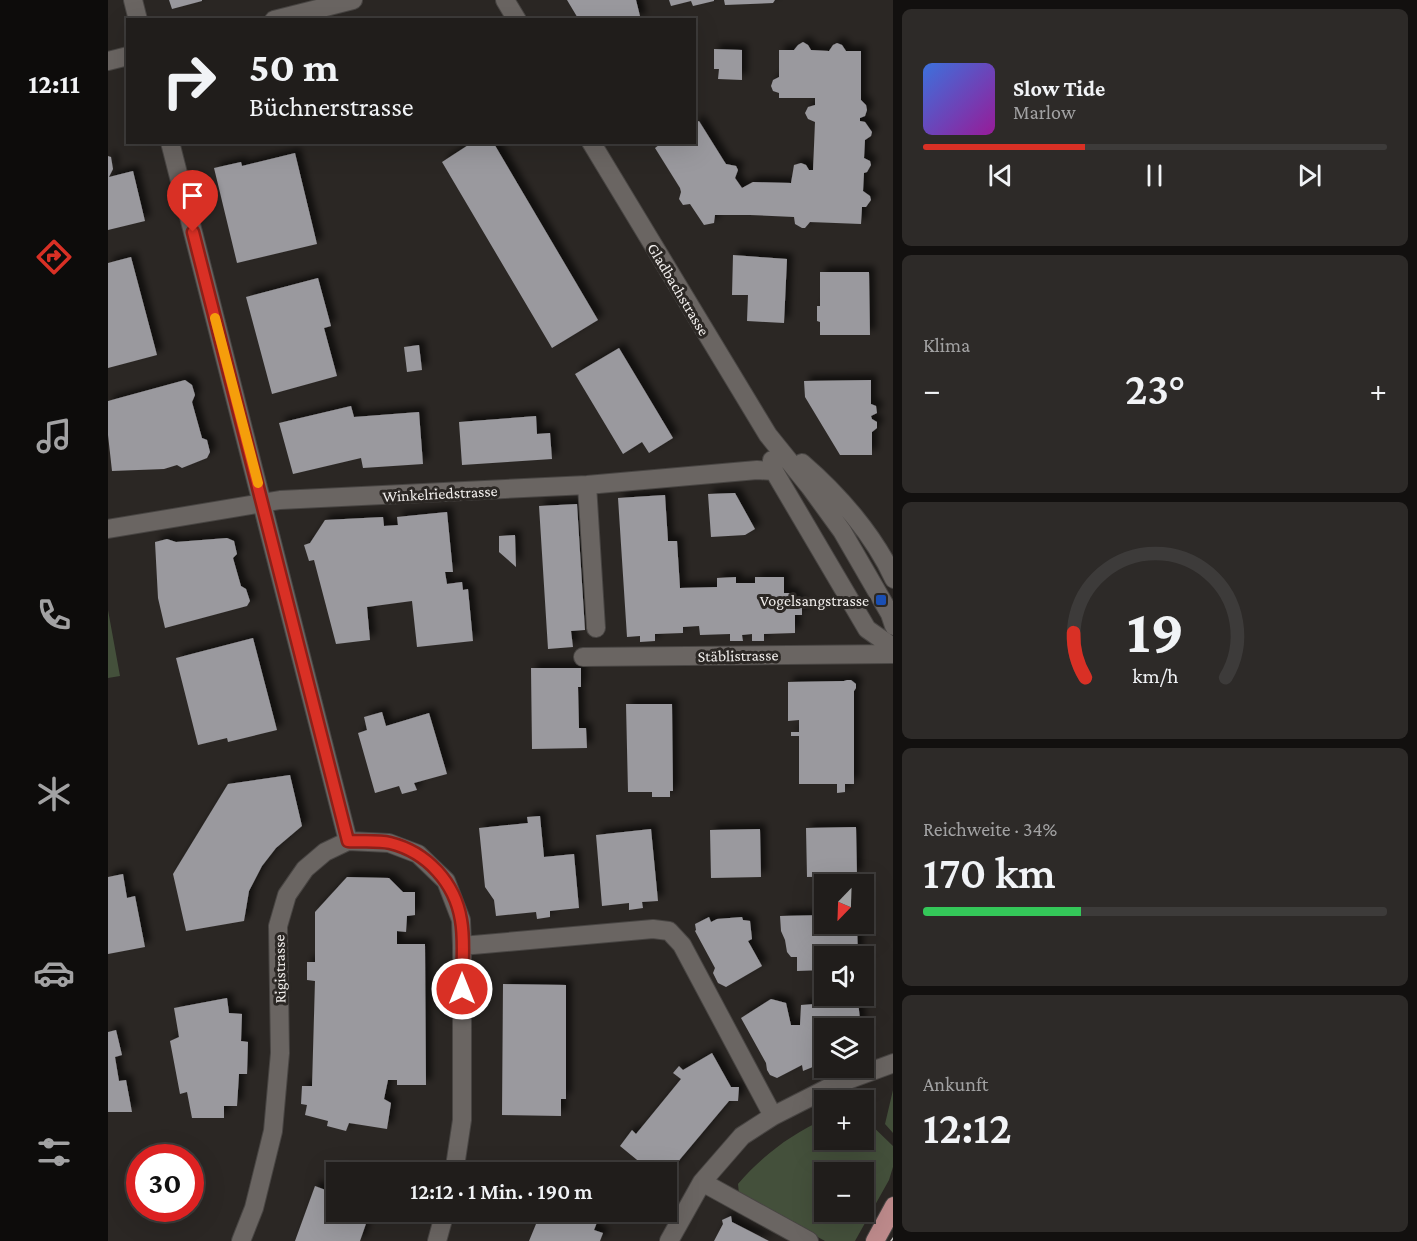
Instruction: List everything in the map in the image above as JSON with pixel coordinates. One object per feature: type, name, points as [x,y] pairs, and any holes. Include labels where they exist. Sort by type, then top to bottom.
[{"type":"main road","points":[[875,1241],[893,1208]]},
{"type":"street","points":[[132,0],[137,18]]},
{"type":"street","points":[[282,18],[353,0]]},
{"type":"street","points":[[505,0],[516,18]]},
{"type":"street","points":[[108,61],[126,56]]},
{"type":"street","points":[[171,144],[348,841],[389,843],[418,854],[446,881],[461,920],[462,1120],[456,1162]]},
{"type":"street","name":"Gladbachstrasse","points":[[592,144],[768,435],[842,531],[890,614],[893,624]]},
{"type":"street","name":"Gladbachstrasse","points":[[768,435],[774,471],[867,629],[893,647]]},
{"type":"street","name":"Gladbachstrasse","points":[[768,435],[822,480],[866,532],[893,577]]},
{"type":"street","name":"Winkelriedstrasse","points":[[108,529],[263,502],[587,485],[757,470],[774,471]]},
{"type":"street","points":[[587,485],[596,628]]},
{"type":"street","name":"Stäblistrasse","points":[[583,657],[893,654]]},
{"type":"street","name":"Rigistrasse","points":[[241,1241],[254,1208],[273,1131],[280,1053],[278,926],[287,895],[305,869],[325,852],[348,841]]},
{"type":"street","points":[[462,946],[653,928],[669,931],[682,945],[773,1116]]},
{"type":"street","points":[[669,1241],[702,1182],[742,1136],[773,1116],[834,1085],[893,1063]]},
{"type":"street","points":[[702,1182],[809,1241]]},
{"type":"street","points":[[436,1241],[442,1222]]},
{"type":"green space","points":[[108,610],[120,676],[108,678]]},
{"type":"green space","points":[[893,1090],[893,1133],[885,1124]]},
{"type":"green space","points":[[814,1125],[814,1150],[874,1150],[874,1128],[893,1146],[893,1167],[889,1180],[874,1207],[874,1162],[814,1162],[814,1222],[866,1222],[855,1241],[825,1241],[739,1194],[738,1184],[757,1164],[800,1132]]},
{"type":"building","points":[[169,0],[202,0],[202,1],[172,9]]},
{"type":"building","points":[[567,0],[636,0],[640,18],[578,18]]},
{"type":"building","points":[[669,0],[714,1],[693,6],[691,1],[671,6]]},
{"type":"building","points":[[724,0],[775,0],[773,3],[725,5]]},
{"type":"building","points":[[803,42],[811,50],[829,51],[837,43],[842,45],[846,51],[861,51],[861,100],[867,110],[860,121],[865,122],[872,132],[871,136],[865,140],[864,158],[870,161],[871,165],[864,173],[863,191],[870,196],[871,200],[866,207],[862,207],[861,224],[810,222],[802,228],[795,224],[794,217],[715,215],[714,223],[704,225],[690,204],[683,205],[679,199],[680,188],[655,148],[660,144],[696,144],[696,122],[699,121],[726,164],[736,166],[738,170],[735,178],[742,188],[753,182],[791,183],[794,165],[801,163],[809,170],[813,170],[815,122],[808,119],[805,113],[808,107],[815,105],[815,98],[779,98],[779,93],[773,91],[771,86],[773,80],[779,77],[779,50],[794,50]]},
{"type":"building","points":[[714,49],[742,50],[742,80],[718,79],[719,69],[714,69]]},
{"type":"building","points":[[470,144],[494,144],[598,320],[552,348],[442,162]]},
{"type":"building","points":[[295,153],[317,244],[237,263],[214,168],[241,162],[242,166]]},
{"type":"building","points":[[108,156],[111,157],[113,169],[109,177],[133,171],[145,221],[108,230]]},
{"type":"building","points":[[733,255],[787,259],[784,323],[747,321],[748,295],[732,295]]},
{"type":"building","points":[[131,257],[157,355],[108,368],[108,263]]},
{"type":"building","points":[[820,272],[869,272],[870,335],[820,335],[817,306],[820,306]]},
{"type":"building","points":[[318,278],[331,326],[324,328],[337,376],[272,394],[246,297]]},
{"type":"building","points":[[419,345],[422,370],[407,372],[404,347]]},
{"type":"building","points":[[619,348],[673,438],[649,453],[642,442],[623,454],[575,374]]},
{"type":"building","points":[[185,380],[192,385],[195,395],[192,402],[202,438],[207,440],[210,452],[207,458],[182,468],[177,465],[164,469],[112,471],[108,435],[108,401]]},
{"type":"building","points":[[871,380],[871,404],[876,406],[877,413],[871,416],[877,422],[877,428],[872,432],[872,455],[840,455],[805,397],[804,381]]},
{"type":"building","points":[[351,406],[354,417],[419,412],[423,464],[363,468],[361,458],[293,474],[279,423]]},
{"type":"building","points":[[536,416],[537,434],[550,433],[552,459],[462,465],[459,422]]},
{"type":"building","points":[[735,493],[755,529],[745,535],[711,537],[708,494]]},
{"type":"building","points":[[665,495],[668,541],[677,541],[680,588],[717,587],[717,578],[736,577],[736,583],[755,583],[755,577],[784,577],[784,593],[794,593],[794,601],[802,601],[802,615],[795,615],[795,633],[764,634],[764,641],[752,641],[752,634],[742,635],[743,641],[730,641],[730,634],[700,635],[699,626],[683,627],[683,633],[655,634],[655,641],[640,642],[640,636],[627,637],[618,498]]},
{"type":"building","points":[[577,504],[585,630],[571,631],[573,647],[548,649],[539,506]]},
{"type":"building","points":[[447,512],[453,572],[445,572],[447,584],[462,582],[463,590],[468,589],[473,641],[417,647],[412,601],[367,607],[370,640],[336,644],[314,560],[309,561],[304,545],[310,543],[325,520],[383,517],[384,526],[398,525],[397,517]]},
{"type":"building","points":[[515,535],[516,567],[499,552],[499,536]]},
{"type":"building","points":[[227,538],[234,541],[237,554],[233,558],[241,586],[246,589],[250,601],[247,606],[165,628],[158,598],[155,542],[167,539],[176,542]]},
{"type":"building","points":[[253,638],[277,730],[228,742],[227,738],[198,745],[176,658]]},
{"type":"building","points":[[531,668],[581,668],[581,687],[578,687],[579,728],[586,728],[587,748],[532,749]]},
{"type":"building","points":[[847,680],[856,684],[854,691],[854,784],[845,784],[845,792],[837,793],[837,784],[799,784],[799,736],[791,736],[791,732],[799,732],[799,720],[788,721],[788,682]]},
{"type":"building","points":[[626,704],[672,704],[673,791],[670,791],[670,797],[652,797],[652,792],[628,792]]},
{"type":"building","points":[[382,712],[386,726],[429,713],[447,774],[414,783],[417,790],[402,794],[399,786],[375,793],[358,733],[367,730],[364,717]]},
{"type":"building","points":[[290,775],[302,826],[276,848],[262,866],[249,891],[244,921],[186,931],[173,874],[228,784]]},
{"type":"building","points":[[540,816],[544,857],[574,854],[579,908],[550,911],[550,917],[537,919],[536,912],[496,916],[494,900],[485,887],[479,828],[528,823],[527,817]]},
{"type":"building","points":[[856,827],[857,874],[814,874],[814,877],[807,877],[806,828]]},
{"type":"building","points":[[651,829],[658,901],[642,902],[643,908],[629,910],[629,903],[602,906],[596,835]]},
{"type":"building","points":[[760,829],[761,877],[711,878],[710,830]]},
{"type":"building","points":[[123,874],[127,898],[135,896],[145,947],[108,954],[108,877]]},
{"type":"building","points":[[347,877],[389,878],[403,892],[415,892],[415,915],[407,916],[406,932],[397,931],[397,944],[425,944],[426,1085],[397,1085],[397,1080],[388,1080],[384,1099],[391,1103],[387,1129],[349,1123],[346,1131],[327,1126],[328,1121],[305,1115],[307,1105],[301,1104],[302,1086],[312,1086],[315,981],[307,980],[307,962],[315,962],[315,912]]},
{"type":"building","points":[[814,915],[814,934],[857,934],[858,946],[814,946],[814,970],[797,971],[797,957],[791,957],[787,952],[781,931],[780,916]]},
{"type":"building","points":[[709,917],[711,922],[717,919],[742,917],[743,920],[750,921],[752,939],[748,941],[762,966],[726,987],[718,983],[713,973],[715,968],[695,931],[695,924]]},
{"type":"building","points":[[503,984],[566,985],[566,1099],[561,1099],[561,1116],[502,1115]]},
{"type":"building","points":[[227,998],[229,1013],[242,1014],[241,1041],[248,1042],[247,1074],[239,1074],[237,1106],[224,1106],[224,1118],[192,1118],[187,1092],[180,1094],[170,1041],[179,1037],[174,1008]]},
{"type":"building","points":[[771,999],[786,1003],[791,1025],[800,1025],[801,1005],[859,1006],[860,1018],[814,1018],[814,1066],[803,1071],[802,1065],[777,1078],[770,1075],[767,1070],[766,1063],[741,1018]]},
{"type":"building","points":[[116,1030],[122,1055],[115,1057],[119,1081],[126,1080],[132,1112],[108,1112],[108,1032]]},
{"type":"building","points":[[712,1053],[731,1087],[739,1087],[738,1101],[729,1101],[677,1163],[640,1162],[620,1146],[632,1130],[636,1134],[681,1079],[673,1073],[679,1066],[683,1070]]},
{"type":"building","points":[[315,1186],[326,1190],[326,1222],[367,1222],[360,1241],[295,1241]]},
{"type":"building","points":[[731,1216],[732,1222],[769,1241],[714,1241],[723,1224],[722,1220]]},
{"type":"building","points":[[537,1222],[597,1222],[594,1230],[603,1233],[600,1241],[529,1241]]},
{"type":"slow traffic","points":[[215,318],[258,483]]},
{"type":"place","name":"Vogelsangstrasse","points":[[881,600]]},
{"type":"route","points":[[193,232],[348,841],[389,843],[418,854],[446,881],[461,920],[462,989]]}]
